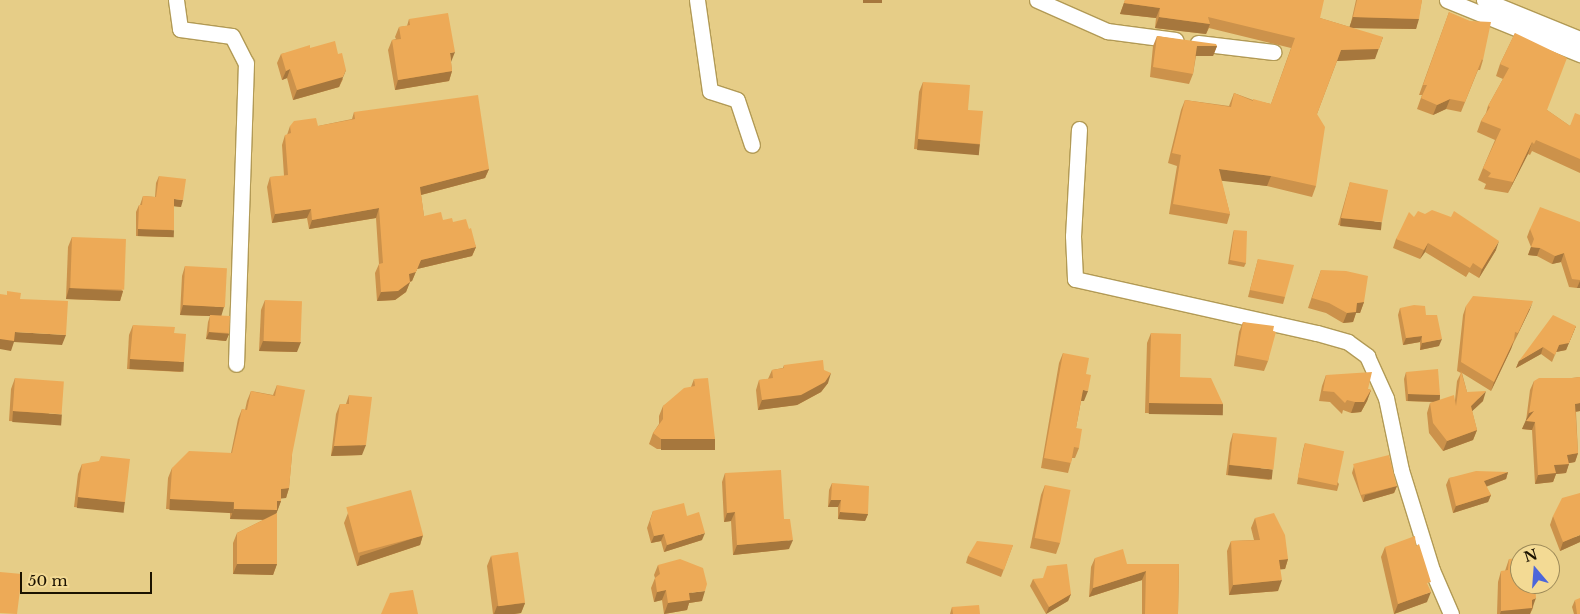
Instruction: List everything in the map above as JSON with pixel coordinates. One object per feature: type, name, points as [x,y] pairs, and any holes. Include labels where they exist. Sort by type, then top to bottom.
[{"type":"street","points":[[176,0],[180,29],[232,36],[246,63],[236,364]]},
{"type":"street","points":[[696,0],[710,92],[737,100],[752,145]]},
{"type":"street","points":[[1037,0],[1107,31],[1274,52]]},
{"type":"street","points":[[1447,0],[1580,54]]},
{"type":"street","points":[[1484,0],[1580,39]]},
{"type":"street","points":[[1079,129],[1073,236],[1075,279],[1317,333],[1348,342],[1367,356],[1386,398],[1401,470],[1432,570],[1451,614]]},
{"type":"building","points":[[1125,0],[1324,0],[1320,18],[1383,37],[1379,49],[1341,50],[1317,114],[1325,127],[1316,186],[1271,176],[1219,169],[1230,214],[1173,204],[1181,155],[1172,153],[1185,100],[1231,107],[1234,93],[1253,101],[1253,99],[1271,104],[1295,38],[1208,17],[1210,24],[1159,17],[1160,8],[1124,3]]},
{"type":"building","points":[[1357,0],[1422,0],[1419,19],[1353,17]]},
{"type":"building","points":[[1449,12],[1470,21],[1491,22],[1483,60],[1465,102],[1450,99],[1437,105],[1421,98],[1427,85],[1423,85]]},
{"type":"building","points":[[448,13],[455,52],[450,53],[452,71],[398,80],[392,40],[401,39],[399,27],[410,25],[409,19]]},
{"type":"building","points":[[1515,33],[1567,58],[1547,110],[1570,126],[1575,113],[1580,115],[1580,159],[1536,140],[1534,144],[1532,142],[1513,182],[1488,177],[1491,173],[1483,168],[1501,129],[1481,121],[1509,68],[1500,64]]},
{"type":"building","points":[[1157,36],[1216,44],[1217,46],[1197,46],[1193,74],[1153,67]]},
{"type":"building","points":[[335,41],[338,54],[342,53],[346,70],[343,77],[297,90],[290,69],[286,71],[281,54],[310,45],[310,48]]},
{"type":"building","points":[[923,82],[970,85],[968,110],[983,111],[980,144],[918,139]]},
{"type":"building","points":[[478,95],[489,169],[420,187],[424,216],[441,212],[443,220],[452,218],[453,222],[466,219],[469,229],[471,228],[476,247],[421,260],[416,272],[409,274],[410,282],[398,291],[381,292],[379,264],[383,263],[379,208],[312,220],[311,209],[275,214],[270,177],[288,175],[285,135],[291,133],[290,126],[294,121],[316,118],[318,126],[355,119],[354,112]]},
{"type":"building","points":[[159,176],[186,179],[183,200],[174,199],[174,230],[138,229],[139,205],[142,205],[143,196],[156,197]]},
{"type":"building","points":[[1350,182],[1388,190],[1382,222],[1341,218]]},
{"type":"building","points":[[1540,207],[1580,222],[1580,280],[1572,279],[1564,253],[1555,256],[1540,248],[1531,247],[1534,239],[1530,229]]},
{"type":"building","points":[[1432,210],[1451,217],[1454,211],[1499,241],[1482,269],[1473,263],[1470,268],[1428,243],[1424,250],[1396,239],[1409,212],[1414,217],[1418,211],[1425,214]]},
{"type":"building","points":[[1234,230],[1247,231],[1246,263],[1230,260]]},
{"type":"building","points":[[72,237],[126,239],[124,290],[70,288]]},
{"type":"building","points":[[1258,259],[1294,265],[1285,297],[1250,290]]},
{"type":"building","points":[[185,266],[227,268],[225,307],[183,305]]},
{"type":"building","points":[[1321,270],[1346,271],[1368,276],[1364,302],[1357,303],[1356,312],[1347,313],[1329,303],[1312,298]]},
{"type":"building","points":[[7,291],[21,293],[20,299],[68,301],[66,335],[15,332],[14,341],[0,339],[0,294],[7,295]]},
{"type":"building","points":[[1473,296],[1533,301],[1518,333],[1515,332],[1514,340],[1494,382],[1461,362],[1466,306]]},
{"type":"building","points":[[265,300],[302,301],[301,342],[264,341]]},
{"type":"building","points":[[1414,305],[1425,306],[1426,315],[1437,315],[1442,339],[1422,343],[1422,336],[1406,338],[1400,308]]},
{"type":"building","points":[[210,315],[230,316],[229,333],[209,332]]},
{"type":"building","points":[[1553,315],[1576,326],[1569,343],[1559,345],[1555,355],[1543,347],[1519,361]]},
{"type":"building","points":[[1243,322],[1274,326],[1273,331],[1276,332],[1268,361],[1237,355]]},
{"type":"building","points":[[133,325],[175,327],[174,333],[186,334],[184,362],[130,359]]},
{"type":"building","points":[[1151,333],[1181,334],[1180,377],[1211,378],[1223,404],[1149,403]]},
{"type":"building","points":[[1063,353],[1089,358],[1086,374],[1091,375],[1088,391],[1083,390],[1076,428],[1082,429],[1079,448],[1074,447],[1071,463],[1044,458]]},
{"type":"building","points":[[823,360],[824,370],[831,373],[825,382],[801,395],[762,400],[759,380],[773,378],[772,370],[784,368],[784,365]]},
{"type":"building","points":[[1438,369],[1440,395],[1408,394],[1406,372]]},
{"type":"building","points":[[1461,371],[1467,392],[1486,391],[1471,406],[1477,430],[1447,441],[1433,423],[1430,403],[1454,395],[1456,406]]},
{"type":"building","points":[[1372,372],[1368,389],[1371,390],[1364,402],[1347,400],[1345,403],[1334,392],[1323,391],[1326,375]]},
{"type":"building","points":[[1580,377],[1580,403],[1575,404],[1578,453],[1567,455],[1569,464],[1554,465],[1556,473],[1538,475],[1535,422],[1526,421],[1534,411],[1529,413],[1534,381],[1539,378]]},
{"type":"building","points":[[15,378],[64,381],[62,414],[13,411]]},
{"type":"building","points":[[708,378],[715,439],[661,439],[653,433],[663,419],[663,406],[684,388],[695,386],[694,379]]},
{"type":"building","points":[[277,385],[305,390],[292,455],[289,488],[281,489],[281,501],[277,501],[277,510],[234,509],[234,502],[170,499],[172,468],[189,451],[232,453],[242,409],[247,410],[251,391],[275,396]]},
{"type":"building","points":[[349,395],[372,397],[366,445],[334,446],[340,404],[349,404]]},
{"type":"building","points":[[1233,433],[1277,438],[1273,469],[1230,465]]},
{"type":"building","points":[[1305,443],[1344,451],[1337,486],[1298,477]]},
{"type":"building","points":[[1389,455],[1397,486],[1361,495],[1353,464]]},
{"type":"building","points":[[101,456],[130,459],[125,502],[78,497],[82,464],[99,461]]},
{"type":"building","points":[[781,470],[784,519],[790,519],[793,540],[737,545],[735,512],[727,513],[725,473]]},
{"type":"building","points":[[1476,471],[1508,472],[1484,481],[1491,495],[1456,506],[1449,478]]},
{"type":"building","points":[[832,483],[869,486],[868,514],[840,512],[841,500],[831,500]]},
{"type":"building","points":[[1045,485],[1071,490],[1060,543],[1035,538]]},
{"type":"building","points":[[411,490],[423,535],[358,553],[346,507]]},
{"type":"building","points":[[1580,493],[1580,535],[1563,542],[1553,516],[1562,498]]},
{"type":"building","points":[[684,503],[687,516],[699,512],[705,533],[667,545],[664,534],[654,536],[650,521],[653,511]]},
{"type":"building","points":[[277,513],[277,564],[237,564],[237,533]]},
{"type":"building","points":[[1274,513],[1285,535],[1288,559],[1279,560],[1282,580],[1233,585],[1231,541],[1260,540],[1255,518]]},
{"type":"building","points":[[1415,536],[1416,546],[1419,544],[1431,582],[1427,583],[1431,592],[1398,604],[1385,547]]},
{"type":"building","points":[[977,541],[1013,545],[1004,570],[968,556]]},
{"type":"building","points":[[1123,549],[1127,564],[1179,564],[1178,614],[1145,614],[1146,571],[1093,588],[1095,558]]},
{"type":"building","points":[[518,552],[525,603],[498,606],[491,556]]},
{"type":"building","points":[[680,559],[703,568],[707,584],[705,591],[689,593],[690,600],[668,603],[666,590],[657,592],[655,578],[660,574],[658,565]]},
{"type":"building","points":[[1509,559],[1510,594],[1536,594],[1536,598],[1532,600],[1532,608],[1501,611],[1501,571],[1508,570]]},
{"type":"building","points":[[1067,564],[1071,594],[1049,607],[1033,579],[1043,578],[1047,566]]},
{"type":"building","points":[[0,572],[22,574],[17,614],[0,613]]},
{"type":"building","points":[[413,590],[418,614],[381,614],[390,593]]},
{"type":"building","points":[[1580,598],[1580,614],[1577,614],[1575,600]]},
{"type":"building","points":[[979,605],[980,614],[953,614],[952,607]]}]
